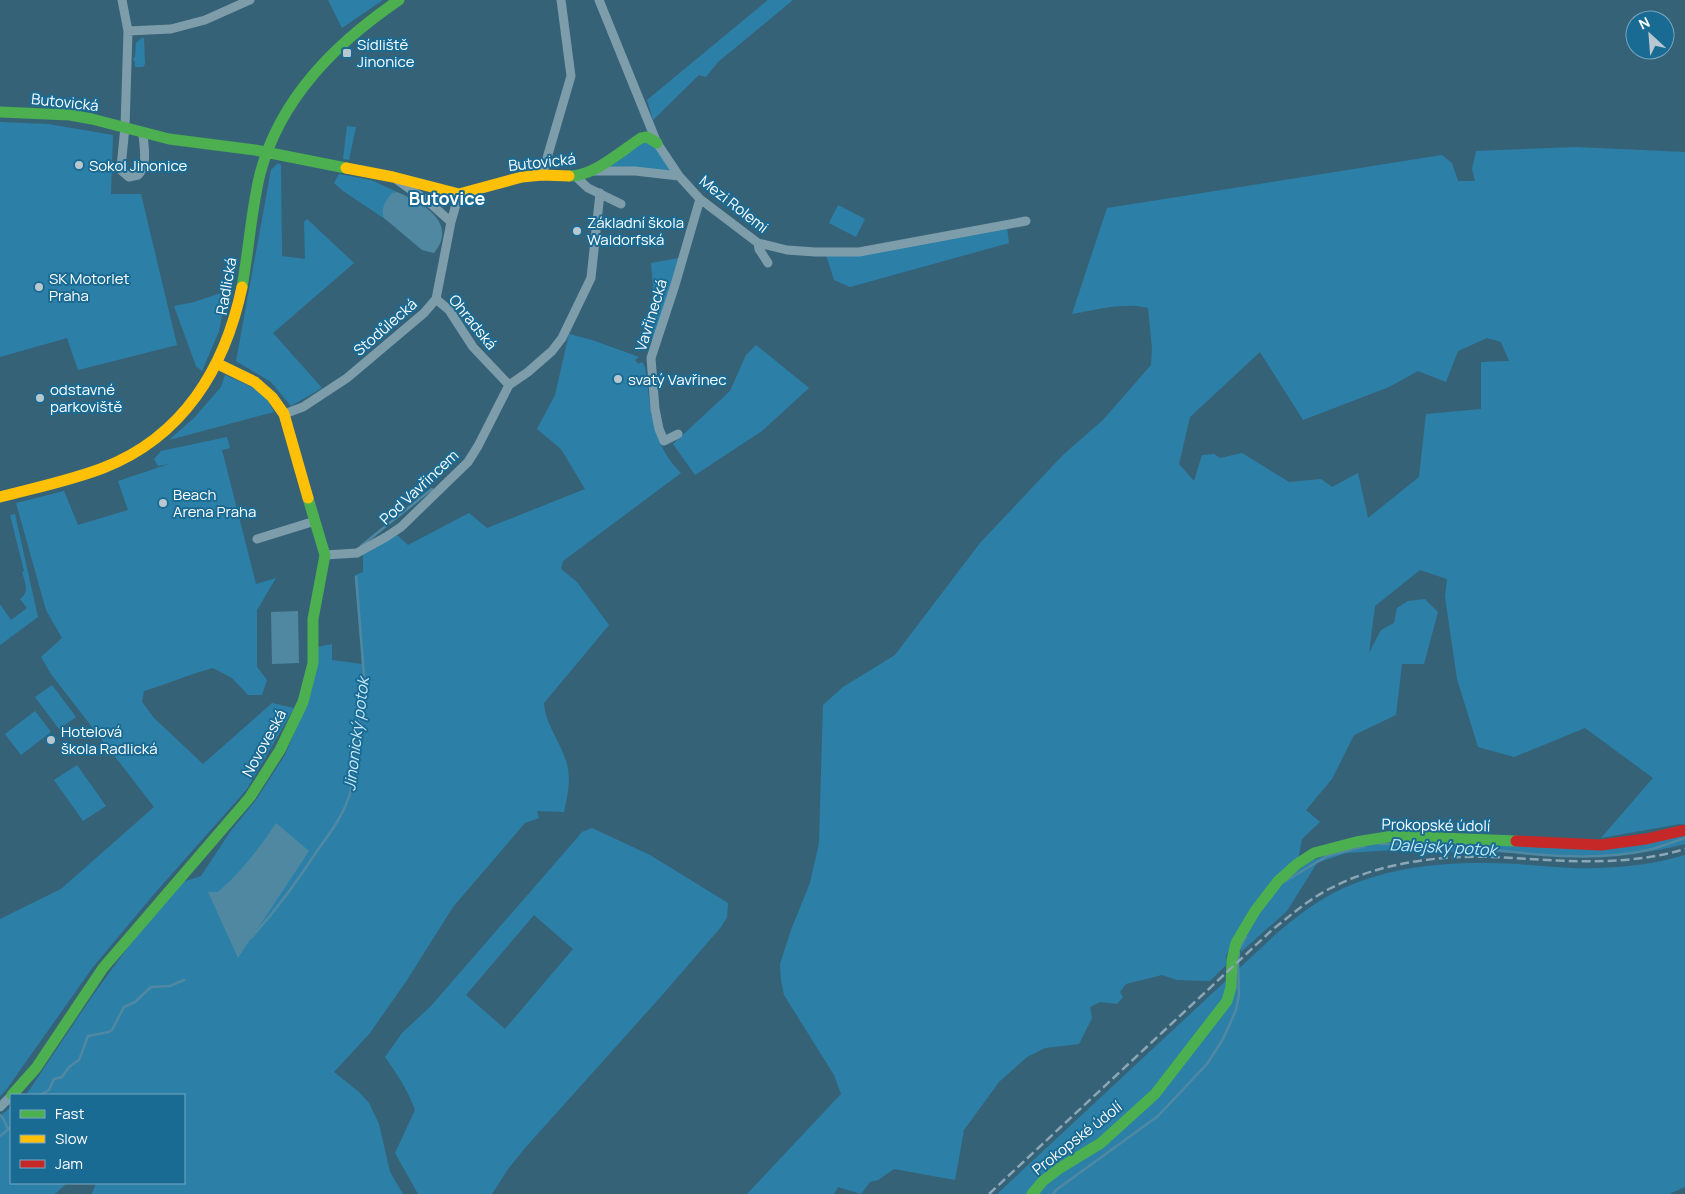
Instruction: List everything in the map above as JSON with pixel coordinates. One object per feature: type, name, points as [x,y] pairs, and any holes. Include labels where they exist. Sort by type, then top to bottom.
[{"type":"street","points":[[122,0],[128,31],[125,128],[121,167],[122,171],[129,177],[138,175],[142,170],[144,162],[144,134]]},
{"type":"street","points":[[128,31],[171,29],[205,20],[250,0]]},
{"type":"street","name":"Radlická","points":[[0,497],[94,471],[134,453],[167,430],[188,409],[218,364],[230,336],[238,308],[256,191],[267,153],[282,120],[295,98],[323,61],[356,30],[400,0]]},
{"type":"street","points":[[542,175],[572,76],[561,0]]},
{"type":"street","name":"Mezi Rolemi","points":[[599,0],[657,143],[680,176],[700,198],[758,243],[787,250],[859,252],[1026,221]]},
{"type":"street","name":"Butovická","points":[[0,112],[70,115],[144,134],[267,153],[393,177],[459,194],[506,181],[542,175],[575,176],[591,171],[641,138],[647,137],[657,143]]},
{"type":"street","points":[[591,171],[635,171],[680,176]]},
{"type":"street","points":[[575,176],[588,188],[621,204]]},
{"type":"street","name":"Butovická","points":[[393,177],[431,204],[451,222]]},
{"type":"street","name":"Pod Vavřincem","points":[[325,555],[357,553],[386,537],[401,527],[468,462],[509,385],[528,372],[552,351],[562,338],[586,293],[593,269],[600,193]]},
{"type":"street","name":"Stodůlecká","points":[[284,414],[303,408],[347,378],[424,314],[436,298],[451,222],[459,194]]},
{"type":"street","name":"Vavřinecká","points":[[678,434],[664,441],[659,428],[655,409],[651,358],[675,285],[700,198]]},
{"type":"street","points":[[758,243],[759,249],[768,263]]},
{"type":"street","name":"Ohradská","points":[[436,298],[449,310],[473,347],[509,385]]},
{"type":"street","name":"Novoveská","points":[[14,1094],[36,1068],[103,968],[250,797],[280,750],[303,702],[313,663],[313,619],[325,555],[284,414],[272,396],[255,382],[218,364]]},
{"type":"street","points":[[257,539],[315,521]]},
{"type":"street","name":"Prokopské údolí","points":[[1032,1194],[1043,1181],[1060,1168],[1100,1143],[1155,1094],[1227,1001],[1231,987],[1232,960],[1236,943],[1255,911],[1278,881],[1297,864],[1314,854],[1356,842],[1393,836],[1601,844],[1646,839],[1685,830]]},
{"type":"street","name":"Novoveská","points":[[0,1107],[10,1098]]},
{"type":"shaded area","points":[[328,0],[383,0],[342,28]]},
{"type":"shaded area","points":[[768,0],[793,0],[718,62],[706,77],[699,75],[653,120],[647,100]]},
{"type":"shaded area","points":[[144,38],[145,64],[143,67],[135,67],[133,59],[135,57],[136,43]]},
{"type":"shaded area","name":"SK Motorlet Praha","points":[[0,122],[48,124],[113,135],[111,194],[141,194],[177,345],[78,370],[67,338],[0,357]]},
{"type":"shaded area","points":[[347,126],[356,127],[349,160],[343,159]]},
{"type":"shaded area","points":[[642,141],[653,145],[674,172],[597,170]]},
{"type":"shaded area","points":[[1577,147],[1685,152],[1685,825],[1680,824],[1601,838],[1653,778],[1585,728],[1514,757],[1478,747],[1457,679],[1445,597],[1447,579],[1420,570],[1375,606],[1369,653],[1381,630],[1394,623],[1397,608],[1408,601],[1425,599],[1438,612],[1424,664],[1402,664],[1396,715],[1354,735],[1332,779],[1306,810],[1320,822],[1302,839],[1298,860],[1253,907],[1226,956],[1226,965],[1210,981],[1177,980],[1162,975],[1126,984],[1120,992],[1123,997],[1117,1004],[1100,1002],[1090,1007],[1092,1018],[1079,1044],[1045,1048],[1027,1057],[999,1082],[964,1130],[955,1180],[894,1169],[878,1180],[870,1182],[861,1194],[838,1187],[834,1194],[747,1194],[841,1094],[834,1075],[784,995],[780,964],[810,883],[819,843],[823,705],[843,687],[895,655],[980,543],[1064,454],[1103,420],[1151,365],[1152,348],[1148,308],[1120,306],[1072,314],[1107,208],[1442,155],[1452,163],[1458,181],[1475,181],[1472,169],[1476,151]],"holes":[[[1487,338],[1501,342],[1509,361],[1481,362],[1481,409],[1426,414],[1419,477],[1368,518],[1358,473],[1332,487],[1321,479],[1289,482],[1242,453],[1220,458],[1214,454],[1202,455],[1194,481],[1179,464],[1190,417],[1260,352],[1303,420],[1389,387],[1418,371],[1446,382],[1458,351]]]},
{"type":"shaded area","points":[[278,163],[281,165],[282,256],[305,259],[304,222],[307,219],[354,263],[273,333],[322,388],[291,406],[271,382],[236,361],[271,170]]},
{"type":"shaded area","points":[[339,174],[371,180],[397,192],[384,206],[383,214],[388,221],[334,183]]},
{"type":"shaded area","points":[[397,192],[426,208],[440,223],[442,232],[441,242],[434,253],[422,250],[384,218],[383,208],[386,202],[392,193]]},
{"type":"shaded area","points":[[838,205],[865,219],[856,237],[829,223]]},
{"type":"shaded area","points":[[1007,228],[1009,243],[850,287],[834,280],[826,255]]},
{"type":"shaded area","points":[[679,258],[652,343],[654,297],[651,263]]},
{"type":"shaded area","points":[[227,291],[219,331],[202,371],[196,366],[174,306],[194,302]]},
{"type":"shaded area","points":[[569,334],[639,357],[635,360],[638,364],[642,362],[645,367],[651,410],[658,436],[663,449],[681,473],[563,561],[561,569],[577,582],[609,625],[544,703],[547,718],[567,765],[569,785],[564,812],[537,811],[539,818],[525,823],[453,907],[407,980],[370,1033],[334,1072],[359,1092],[369,1103],[379,1124],[390,1172],[403,1194],[92,1194],[96,1184],[185,1184],[185,1094],[27,1094],[93,995],[129,946],[183,882],[201,876],[230,832],[256,800],[285,755],[307,703],[317,647],[332,644],[332,660],[362,664],[355,575],[363,572],[363,555],[397,535],[408,545],[469,513],[487,528],[585,489],[561,449],[537,429],[555,395]]},
{"type":"shaded area","points":[[756,345],[809,388],[762,431],[695,475],[673,444],[730,391],[746,355]]},
{"type":"shaded area","points":[[225,375],[252,387],[266,397],[274,412],[169,440],[194,418],[221,387]]},
{"type":"shaded area","points":[[227,437],[230,448],[222,450],[256,584],[276,578],[257,610],[257,667],[267,680],[262,695],[248,695],[232,678],[213,668],[144,691],[142,702],[154,718],[203,764],[272,703],[294,708],[247,789],[154,894],[93,967],[0,1096],[0,919],[61,889],[154,807],[51,674],[41,657],[62,638],[46,610],[16,503],[64,491],[78,525],[128,510],[118,481],[169,464],[158,466],[154,459],[161,451]]},
{"type":"shaded area","points":[[15,514],[38,617],[0,645],[0,604],[11,620],[27,608],[20,599],[25,593],[26,587],[22,572],[24,571],[10,515]]},
{"type":"shaded area","points":[[298,611],[299,663],[272,664],[271,612]]},
{"type":"shaded area","points":[[52,685],[76,717],[59,729],[35,697]]},
{"type":"shaded area","points":[[35,711],[51,732],[21,755],[5,734]]},
{"type":"shaded area","points":[[77,765],[106,806],[83,821],[54,780]]},
{"type":"shaded area","points":[[276,823],[309,851],[238,958],[208,892],[218,892],[242,868]]},
{"type":"shaded area","points":[[592,828],[650,855],[728,903],[727,917],[721,927],[664,993],[525,1148],[508,1169],[492,1194],[418,1194],[395,1153],[415,1110],[406,1089],[385,1057],[402,1033],[431,1006],[582,832]],"holes":[[[534,915],[573,949],[505,1029],[466,995]]]},
{"type":"shaded area","points":[[1685,834],[1685,844],[1661,850],[1613,855],[1453,853],[1444,847],[1346,853],[1317,863],[1287,911],[1241,952],[1239,942],[1279,884],[1310,861],[1359,844],[1451,842],[1537,846]]},
{"type":"shaded area","points":[[1685,855],[1685,1187],[1669,1194],[997,1194],[1276,934],[1305,911],[1335,892],[1355,883],[1399,870],[1444,864],[1489,863],[1601,868],[1643,864]]},
{"type":"shaded area","points":[[10,1108],[10,1184],[66,1184],[55,1194],[0,1194],[0,1116]]},
{"type":"waterway","name":"Jinonický potok","points":[[361,546],[432,489]]},
{"type":"waterway","name":"Jinonický potok","points":[[251,938],[302,874],[341,814],[351,790],[364,675],[356,577]]},
{"type":"waterway","name":"Dalejský potok","points":[[1433,843],[1541,855],[1596,856],[1648,850],[1685,838]]},
{"type":"waterway","name":"Dalejský potok","points":[[1380,844],[1425,843]]},
{"type":"waterway","name":"Dalejský potok","points":[[1284,882],[1327,856],[1365,846]]},
{"type":"waterway","name":"Dalejský potok","points":[[1240,948],[1246,937]]},
{"type":"waterway","name":"Dalejský potok","points":[[1053,1194],[1158,1116],[1207,1064],[1223,1039],[1236,1010],[1239,995],[1239,953]]},
{"type":"waterway","name":"Jinonický potok","points":[[42,1094],[49,1090],[54,1079],[62,1077],[69,1067],[79,1060],[88,1036],[112,1030],[124,1007],[135,1002],[151,987],[170,986],[184,980]]},
{"type":"waterway","points":[[0,1115],[8,1129]]},
{"type":"waterway","name":"Jinonický potok","points":[[0,1136],[10,1128]]},
{"type":"railway","points":[[989,1194],[1272,930],[1308,902],[1331,888],[1369,872],[1431,859],[1493,857],[1565,861],[1613,861],[1637,859],[1685,849]]},
{"type":"traffic: fast","points":[[242,287],[254,202],[260,174],[269,146],[281,121],[313,75],[333,54],[399,0]]},
{"type":"traffic: fast","points":[[0,112],[70,115],[169,139],[255,150],[346,168]]},
{"type":"traffic: fast","points":[[569,176],[578,175],[597,168],[641,138],[647,137],[657,143]]},
{"type":"traffic: fast","points":[[13,1094],[36,1068],[103,968],[250,797],[280,750],[303,702],[313,663],[313,619],[325,555],[308,498]]},
{"type":"traffic: fast","points":[[1032,1194],[1043,1181],[1060,1168],[1101,1143],[1155,1094],[1227,1001],[1231,987],[1232,960],[1236,943],[1255,911],[1278,881],[1297,864],[1314,853],[1356,842],[1393,836],[1516,841]]},
{"type":"traffic: slow","points":[[346,168],[393,177],[459,194],[522,177],[542,175],[569,176]]},
{"type":"traffic: slow","points":[[0,497],[90,473],[131,455],[156,438],[178,418],[212,372],[234,317],[242,287]]},
{"type":"traffic: slow","points":[[218,364],[255,382],[272,397],[284,414],[308,498]]},
{"type":"traffic: jam","points":[[1516,841],[1601,845],[1646,839],[1685,830]]},
{"type":"place","name":"Sídliště Jinonice","points":[[347,53]]},
{"type":"place","name":"Sokol Jinonice","points":[[79,165]]},
{"type":"place","name":"Základní škola Waldorfská","points":[[577,231]]},
{"type":"place","name":"SK Motorlet Praha","points":[[39,287]]},
{"type":"place","name":"svatý Vavřinec","points":[[618,379]]},
{"type":"place","name":"odstavné parkoviště","points":[[40,398]]},
{"type":"place","name":"Beach Arena Praha","points":[[163,503]]},
{"type":"place","name":"Hotelová škola Radlická","points":[[51,740]]},
{"type":"district","name":"Butovice","points":[[447,198]]}]
